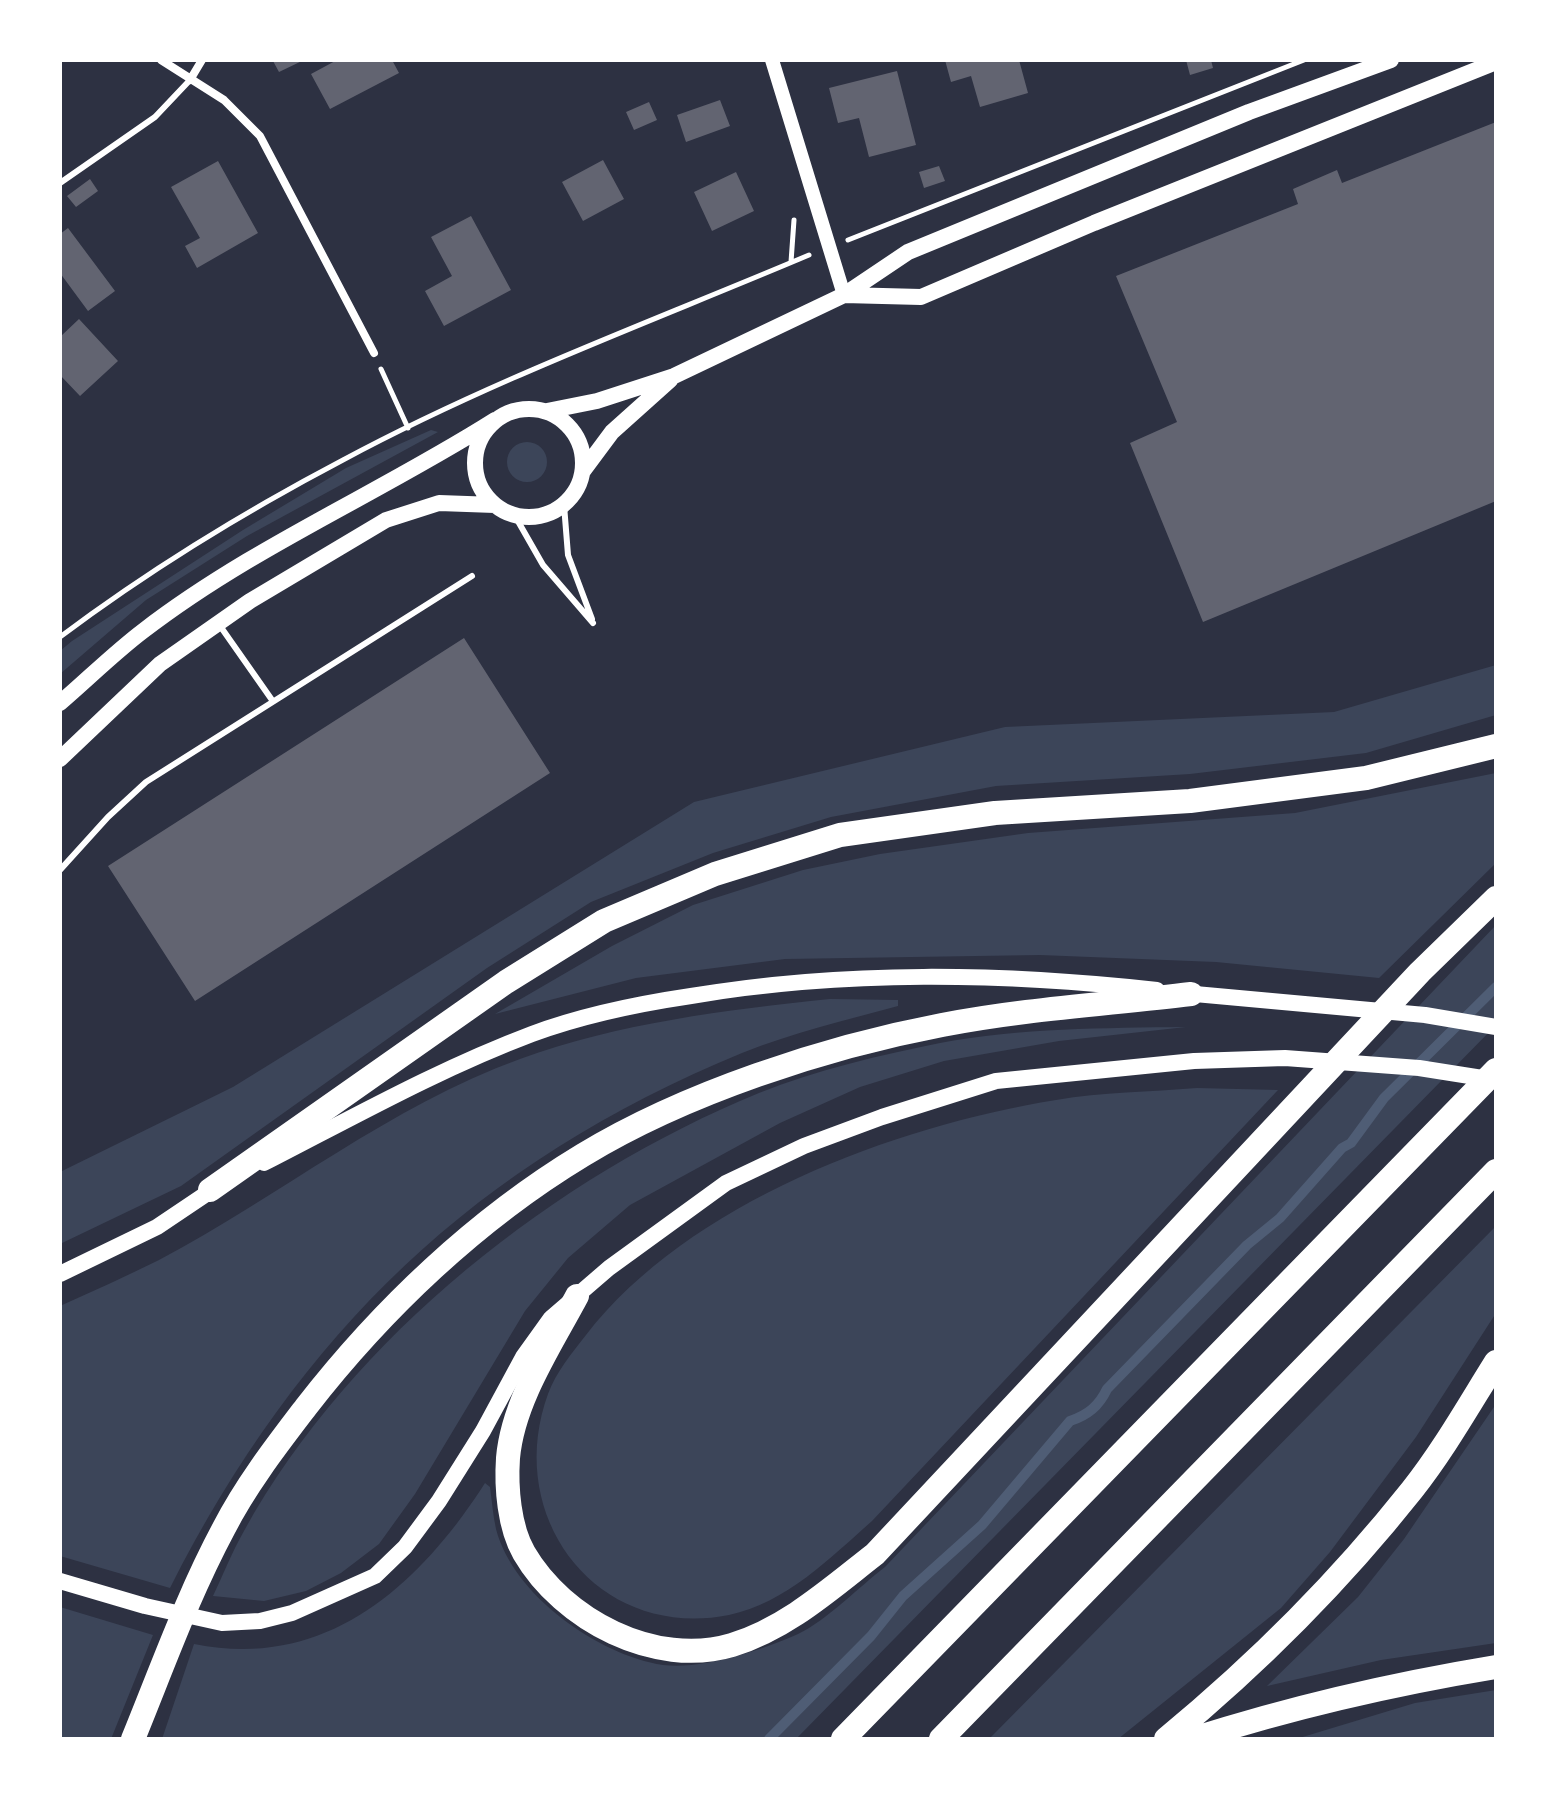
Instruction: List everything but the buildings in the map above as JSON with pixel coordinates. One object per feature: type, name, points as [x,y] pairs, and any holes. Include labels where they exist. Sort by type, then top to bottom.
[{"type":"highway","points":[[210,1190],[506,982],[604,921],[715,874],[840,835],[995,813],[1190,801],[1351,780],[1496,746]]},
{"type":"highway","points":[[577,1296],[533,1381],[518,1418],[508,1457],[510,1511],[523,1551],[563,1599],[586,1619],[625,1638],[669,1650],[730,1646],[778,1625],[875,1554],[1420,972],[1496,898]]},
{"type":"highway","points":[[133,1739],[192,1593],[225,1525],[278,1443],[338,1367],[400,1301],[515,1202],[609,1141],[661,1114],[755,1076],[942,1025],[1191,994]]},
{"type":"highway","points":[[843,1739],[1496,1070]]},
{"type":"highway","points":[[941,1739],[1496,1171]]},
{"type":"highway","points":[[1166,1739],[1233,1683],[1332,1586],[1414,1488],[1496,1362]]},
{"type":"highway","points":[[1193,1739],[1278,1712],[1405,1682],[1496,1667]]},
{"type":"main road","points":[[60,703],[143,631],[222,577],[344,505],[429,461],[495,420],[520,409],[547,411],[597,401],[674,376],[844,295],[908,252],[1249,112],[1391,60]]},
{"type":"main road","points":[[844,295],[921,297],[1094,223],[1496,62]]},
{"type":"main road","points":[[583,471],[612,432],[674,376]]},
{"type":"main road","points":[[495,420],[482,435],[475,455],[475,474],[482,491],[495,505],[515,516],[536,517],[564,505],[579,486],[583,471],[583,455],[576,434],[564,421],[547,411]]},
{"type":"main road","points":[[60,759],[160,664],[218,623],[386,520],[439,503],[495,505]]},
{"type":"main road","points":[[60,1274],[157,1227],[210,1190],[448,1069],[534,1033],[630,1006],[827,978],[912,975],[1011,978],[1335,1006],[1496,1027]]},
{"type":"main road","points":[[60,1581],[145,1606],[222,1623],[260,1621],[292,1613],[375,1576],[405,1547],[439,1501],[483,1431],[523,1357],[551,1318],[609,1268],[726,1183],[804,1146],[882,1117],[996,1081],[1194,1061],[1285,1058],[1419,1068],[1496,1080]]},
{"type":"street","points":[[161,60],[224,100],[260,136],[374,353]]},
{"type":"street","points":[[190,80],[202,60]]},
{"type":"street","points":[[772,60],[844,295]]},
{"type":"lane","points":[[60,183],[155,117],[190,80]]},
{"type":"lane","points":[[515,516],[543,565],[593,623],[568,555],[564,505]]},
{"type":"lane","points":[[60,870],[108,817],[146,782],[472,576]]},
{"type":"lane","points":[[218,623],[272,700]]},
{"type":"path","points":[[60,637],[238,520],[343,460],[500,384],[828,247],[1304,60]]},
{"type":"path","points":[[374,353],[408,428]]},
{"type":"shaded area","points":[[431,430],[438,432],[247,536],[146,600],[60,674],[60,651],[72,641],[243,530],[346,468]]},
{"type":"shaded area","points":[[527,442],[541,448],[547,462],[541,476],[527,482],[513,476],[507,462],[513,448]]},
{"type":"shaded area","points":[[1496,665],[1496,715],[1366,753],[1190,774],[996,786],[831,817],[713,853],[591,902],[487,968],[181,1186],[60,1244],[60,1172],[233,1087],[694,802],[1005,727],[1334,712]]},
{"type":"shaded area","points":[[1496,773],[1496,863],[1379,978],[1216,962],[1040,955],[785,959],[636,978],[495,1014],[612,946],[693,905],[803,870],[880,854],[1028,833],[1295,813]]},
{"type":"shaded area","points":[[1496,925],[1496,1025],[796,1739],[162,1739],[194,1644],[242,1649],[286,1645],[327,1632],[364,1612],[399,1586],[430,1555],[459,1521],[485,1483],[490,1487],[496,1529],[505,1553],[520,1577],[562,1618],[612,1649],[663,1665],[696,1665],[750,1652],[809,1628],[885,1567]]},
{"type":"shaded area","points":[[830,999],[898,1000],[898,1006],[761,1046],[646,1097],[558,1147],[478,1203],[405,1266],[338,1335],[277,1412],[221,1496],[170,1588],[60,1556],[60,1306],[159,1260],[204,1235],[426,1101],[520,1059],[634,1027],[712,1013]]},
{"type":"shaded area","points":[[1186,1027],[1059,1041],[944,1061],[860,1087],[780,1123],[630,1205],[568,1258],[525,1311],[415,1494],[379,1544],[341,1573],[306,1591],[264,1601],[213,1596],[244,1531],[289,1460],[341,1392],[401,1329],[466,1270],[535,1217],[608,1169],[683,1128],[759,1093],[871,1058],[1001,1034]]},
{"type":"shaded area","points":[[1197,1088],[1278,1090],[872,1521],[806,1577],[750,1609],[729,1615],[681,1618],[639,1609],[602,1589],[572,1560],[551,1525],[539,1484],[537,1440],[548,1394],[560,1370],[586,1335],[629,1288],[680,1246],[737,1209],[798,1178],[863,1151],[929,1129],[1056,1100]]},
{"type":"shaded area","points":[[1496,1226],[1496,1313],[1416,1437],[1330,1552],[1281,1608],[1118,1739],[989,1739]]},
{"type":"shaded area","points":[[1496,1404],[1496,1643],[1381,1660],[1267,1686],[1358,1597],[1404,1539]]},
{"type":"shaded area","points":[[60,1607],[153,1635],[111,1739],[60,1739]]},
{"type":"shaded area","points":[[1496,1690],[1496,1739],[1296,1739],[1415,1703]]},
{"type":"waterway","points":[[769,1739],[871,1636],[903,1596],[982,1525],[1070,1421],[1097,1405],[1107,1389],[1247,1245],[1280,1218],[1342,1148],[1351,1143],[1384,1098],[1496,987]]}]
